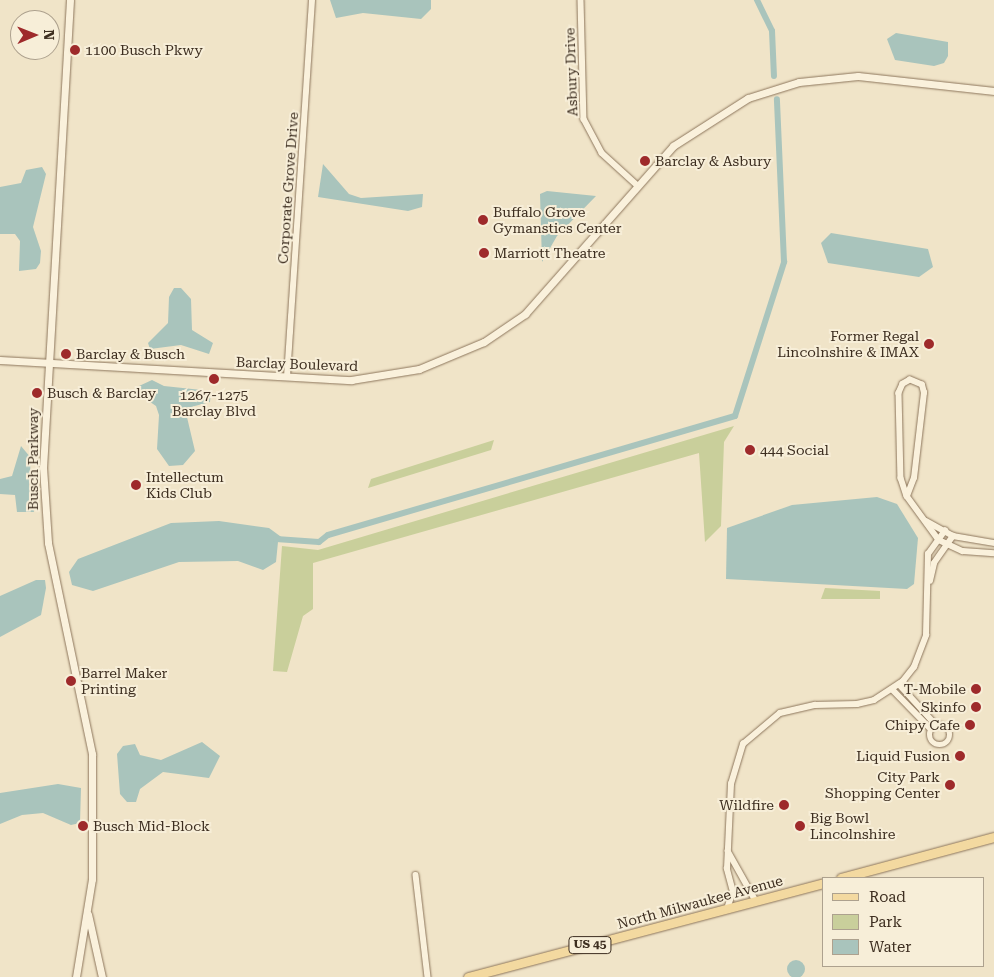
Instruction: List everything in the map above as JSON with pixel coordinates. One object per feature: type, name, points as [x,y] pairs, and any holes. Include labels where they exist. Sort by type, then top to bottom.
[{"type":"main road","points":[[845,877],[994,836]]},
{"type":"main road","name":"North Milwaukee Avenue","points":[[468,977],[822,883]]},
{"type":"street","name":"Busch Parkway","points":[[70,0],[43,467],[48,543],[92,754],[93,830],[88,914],[76,977]]},
{"type":"street","name":"Corporate Grove Drive","points":[[287,377],[312,0]]},
{"type":"street","name":"Asbury Drive","points":[[581,0],[584,119],[602,153],[636,184]]},
{"type":"street","name":"Barclay Boulevard","points":[[0,360],[351,380],[394,375],[440,362],[484,342],[540,300],[636,184],[693,129],[748,98],[799,82],[858,76],[994,91]]},
{"type":"street","points":[[906,496],[914,478],[924,393],[922,385],[910,380],[903,384],[899,393],[901,478],[906,496],[939,540],[947,544],[994,553]]},
{"type":"street","points":[[926,521],[953,536],[994,543]]},
{"type":"street","points":[[930,583],[928,554],[945,531]]},
{"type":"street","points":[[727,909],[732,892],[728,851],[735,760],[753,733],[797,707],[857,704],[892,689],[899,684],[923,649],[934,563],[953,536]]},
{"type":"street","points":[[892,689],[934,727],[899,684]]},
{"type":"street","points":[[728,851],[756,902]]},
{"type":"street","points":[[416,875],[428,977]]},
{"type":"street","name":"Busch Parkway","points":[[88,914],[102,977]]},
{"type":"green space","points":[[734,426],[724,442],[721,526],[705,542],[699,453],[313,563],[313,609],[303,616],[287,672],[273,671],[282,546],[318,550]]},
{"type":"green space","points":[[494,440],[491,450],[368,488],[371,479]]},
{"type":"green space","points":[[825,588],[880,591],[880,599],[821,599]]},
{"type":"water","points":[[330,0],[431,0],[431,9],[421,19],[363,13],[336,18]]},
{"type":"water","points":[[896,33],[948,42],[948,56],[944,63],[934,66],[895,60],[887,39]]},
{"type":"water","points":[[323,164],[349,194],[361,198],[423,194],[422,207],[408,211],[318,197]]},
{"type":"water","points":[[42,167],[46,174],[33,227],[41,251],[40,263],[36,269],[19,271],[20,241],[15,234],[0,234],[0,187],[21,183],[26,170]]},
{"type":"water","points":[[547,191],[596,196],[557,236],[542,262],[540,194]]},
{"type":"water","points":[[831,233],[928,249],[933,267],[919,277],[828,263],[821,243]]},
{"type":"water","points":[[174,288],[181,288],[191,299],[192,330],[213,343],[209,354],[181,345],[150,349],[148,343],[168,323],[169,297]]},
{"type":"water","points":[[152,380],[164,386],[211,391],[210,402],[191,407],[186,413],[195,451],[183,465],[169,466],[157,449],[159,415],[156,406],[137,393],[139,386]]},
{"type":"water","points":[[21,446],[31,458],[29,486],[34,512],[17,512],[15,495],[0,494],[0,479],[12,476]]},
{"type":"water","points":[[877,497],[897,504],[918,538],[914,584],[907,589],[726,579],[727,528],[792,505]]},
{"type":"water","points":[[219,521],[269,528],[284,539],[278,542],[276,562],[263,570],[238,561],[179,562],[93,591],[72,585],[69,572],[78,559],[171,523]]},
{"type":"water","points":[[36,580],[45,580],[46,588],[41,615],[0,637],[0,596]]},
{"type":"water","points":[[202,742],[220,756],[209,778],[163,772],[140,789],[136,802],[127,802],[120,794],[117,754],[123,746],[135,744],[140,755],[161,760]]},
{"type":"water","points":[[58,784],[81,788],[80,823],[71,825],[43,813],[22,815],[0,824],[0,793]]},
{"type":"water","points":[[796,960],[802,963],[805,969],[802,975],[796,978],[790,975],[787,969],[790,963]]},
{"type":"waterway","points":[[757,0],[772,31],[774,76]]},
{"type":"waterway","points":[[276,539],[319,542],[328,535],[735,416],[784,262],[777,99]]},
{"type":"place","name":"1100 Busch Pkwy","points":[[75,50]]},
{"type":"place","name":"Barclay & Asbury","points":[[645,161]]},
{"type":"place","name":"Buffalo Grove Gymanstics Center","points":[[483,220]]},
{"type":"place","name":"Marriott Theatre","points":[[484,253]]},
{"type":"place","name":"Former Regal Lincolnshire & IMAX","points":[[929,344]]},
{"type":"place","name":"Barclay & Busch","points":[[66,354]]},
{"type":"place","name":"1267-1275 Barclay Blvd","points":[[214,379]]},
{"type":"place","name":"Busch & Barclay","points":[[37,393]]},
{"type":"place","name":"444 Social","points":[[750,450]]},
{"type":"place","name":"Intellectum Kids Club","points":[[136,485]]},
{"type":"place","name":"Barrel Maker Printing","points":[[71,681]]},
{"type":"place","name":"T-Mobile","points":[[976,689]]},
{"type":"place","name":"Skinfo","points":[[976,707]]},
{"type":"place","name":"Chipy Cafe","points":[[970,725]]},
{"type":"place","name":"Liquid Fusion","points":[[960,756]]},
{"type":"place","name":"City Park Shopping Center","points":[[950,785]]},
{"type":"place","name":"Wildfire","points":[[784,805]]},
{"type":"place","name":"Busch Mid-Block","points":[[83,826]]},
{"type":"place","name":"Big Bowl Lincolnshire","points":[[800,826]]}]
